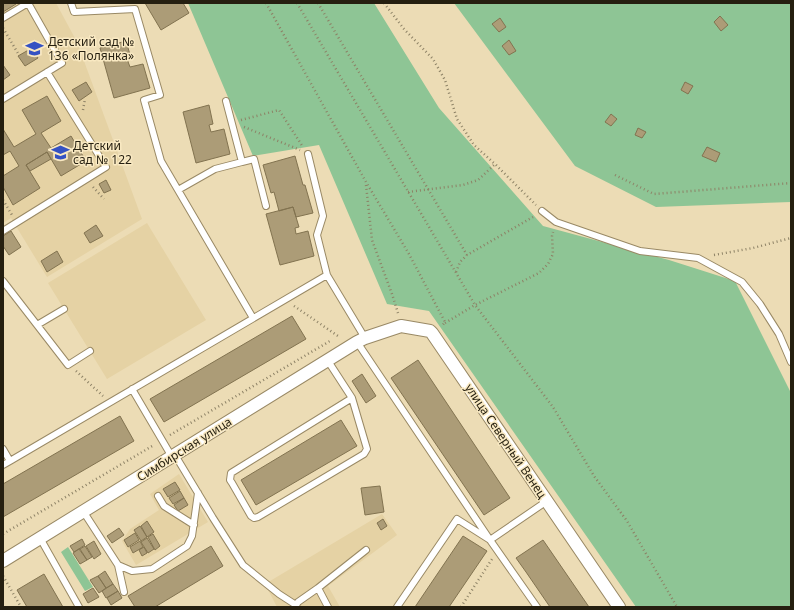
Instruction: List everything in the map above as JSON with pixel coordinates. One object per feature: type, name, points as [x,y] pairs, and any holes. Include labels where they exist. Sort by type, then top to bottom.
[{"type":"street","points":[[361,340],[401,326],[430,331]]},
{"type":"street","name":"улица Северный Венец","points":[[430,331],[619,607]]},
{"type":"street","name":"Симбирская улица","points":[[3,560],[361,340]]},
{"type":"lane","points":[[3,18],[28,3],[62,63],[3,99]]},
{"type":"lane","points":[[71,3],[74,12],[135,9],[160,95],[144,100],[161,161],[253,318]]},
{"type":"lane","points":[[3,231],[106,167],[47,72]]},
{"type":"lane","points":[[226,101],[242,162]]},
{"type":"lane","points":[[308,154],[323,216],[317,235],[327,276],[361,340],[490,540],[537,607]]},
{"type":"lane","points":[[178,190],[215,169],[254,159],[266,206]]},
{"type":"lane","points":[[542,211],[556,222],[640,251],[698,258],[742,282],[760,304],[778,334],[791,362]]},
{"type":"lane","points":[[3,465],[327,276]]},
{"type":"lane","points":[[3,281],[68,364],[90,351]]},
{"type":"lane","points":[[37,325],[64,309]]},
{"type":"lane","points":[[328,361],[352,398],[367,449],[364,454],[258,518],[251,516],[230,480],[231,473],[352,398]]},
{"type":"lane","points":[[132,389],[162,440],[198,493],[243,565],[296,606],[298,602],[366,550]]},
{"type":"lane","points":[[3,449],[10,461]]},
{"type":"lane","points":[[118,565],[132,571],[152,569],[187,546],[192,536],[198,493]]},
{"type":"lane","points":[[158,496],[164,506],[194,524]]},
{"type":"lane","points":[[490,540],[547,501]]},
{"type":"lane","points":[[84,511],[118,565],[124,592]]},
{"type":"lane","points":[[397,607],[457,519],[490,540]]},
{"type":"lane","points":[[40,538],[79,607]]},
{"type":"lane","points":[[318,588],[328,607]]},
{"type":"path","points":[[266,3],[366,182],[409,254],[444,324]]},
{"type":"path","points":[[297,3],[475,305],[553,407],[594,476],[627,521],[677,607]]},
{"type":"path","points":[[318,3],[468,255]]},
{"type":"path","points":[[384,3],[404,29],[434,59],[445,80],[457,119],[474,145],[542,211],[468,255],[460,262],[456,272]]},
{"type":"path","points":[[3,28],[19,55]]},
{"type":"path","points":[[231,122],[279,110],[308,154]]},
{"type":"path","points":[[231,122],[308,154]]},
{"type":"path","points":[[408,192],[463,185],[478,180],[495,164]]},
{"type":"path","points":[[615,175],[654,194],[791,183]]},
{"type":"path","points":[[86,180],[104,199]]},
{"type":"path","points":[[366,182],[372,240],[392,294],[401,326]]},
{"type":"path","points":[[3,200],[17,223]]},
{"type":"path","points":[[430,331],[475,305],[538,273],[548,264],[553,254],[552,236],[556,222]]},
{"type":"path","points":[[698,258],[754,248],[791,238]]},
{"type":"path","points":[[284,300],[338,336],[361,340]]},
{"type":"path","points":[[3,534],[338,336]]},
{"type":"path","points":[[68,364],[110,402]]},
{"type":"path","points":[[461,607],[498,550]]},
{"type":"path","points":[[3,576],[21,607]]},
{"type":"shaded area","name":"Детский сад № 122","points":[[3,3],[56,3],[77,42],[142,219],[47,277],[11,218],[3,223]]},
{"type":"shaded area","points":[[147,223],[206,320],[107,379],[48,283]]},
{"type":"shaded area","points":[[179,474],[208,522],[136,565],[122,541],[130,529],[159,510],[150,494]]},
{"type":"shaded area","points":[[382,514],[397,535],[328,586],[340,607],[277,607],[265,584]]},
{"type":"green space","points":[[188,3],[374,3],[439,108],[543,226],[669,260],[735,281],[791,393],[791,607],[636,607],[429,311],[387,304],[319,145],[253,156]]},
{"type":"green space","points":[[454,3],[791,3],[791,202],[656,207],[575,166]]},
{"type":"green space","points":[[68,547],[93,587],[85,591],[61,552]]},
{"type":"building","points":[[3,3],[16,3],[16,4],[3,12]]},
{"type":"building","points":[[145,3],[183,3],[189,13],[161,30]]},
{"type":"building","points":[[720,16],[728,25],[721,31],[714,22]]},
{"type":"building","points":[[500,18],[506,27],[499,32],[492,24]]},
{"type":"building","points":[[509,40],[516,51],[509,55],[502,46]]},
{"type":"building","points":[[126,41],[131,58],[127,59],[130,67],[143,64],[150,88],[114,98],[100,48]]},
{"type":"building","points":[[32,48],[38,58],[25,66],[18,56]]},
{"type":"building","points":[[3,65],[10,75],[3,80]]},
{"type":"building","points":[[86,82],[92,92],[79,101],[72,90]]},
{"type":"building","points":[[685,82],[693,86],[688,94],[681,90]]},
{"type":"building","points":[[47,96],[61,121],[41,133],[51,148],[71,136],[86,161],[61,176],[47,152],[26,165],[40,188],[13,205],[3,187],[3,176],[19,166],[10,151],[3,155],[3,129],[14,147],[36,134],[22,110]]},
{"type":"building","points":[[209,105],[213,124],[209,125],[211,132],[224,129],[230,154],[196,163],[183,112]]},
{"type":"building","points":[[611,114],[617,119],[611,126],[605,122]]},
{"type":"building","points":[[638,128],[646,132],[642,138],[635,135]]},
{"type":"building","points":[[707,147],[720,153],[716,162],[702,156]]},
{"type":"building","points":[[47,152],[51,159],[30,171],[26,165]]},
{"type":"building","points":[[295,156],[313,213],[296,217],[293,207],[279,211],[274,192],[271,193],[263,165]]},
{"type":"building","points":[[106,180],[111,190],[104,193],[99,184]]},
{"type":"building","points":[[293,207],[299,227],[295,228],[296,234],[308,231],[314,256],[280,265],[266,214]]},
{"type":"building","points":[[96,225],[103,236],[90,243],[84,233]]},
{"type":"building","points":[[11,231],[21,247],[9,255],[3,246],[3,236]]},
{"type":"building","points":[[57,251],[63,262],[47,272],[41,261]]},
{"type":"building","points":[[292,316],[306,339],[164,422],[150,399]]},
{"type":"building","points":[[418,360],[510,498],[484,515],[391,378]]},
{"type":"building","points":[[362,374],[376,396],[366,403],[352,381]]},
{"type":"building","points":[[120,416],[134,441],[3,517],[3,484]]},
{"type":"building","points":[[341,420],[357,446],[256,505],[241,480]]},
{"type":"building","points":[[175,482],[180,490],[168,497],[163,489]]},
{"type":"building","points":[[380,486],[384,512],[365,515],[361,488]]},
{"type":"building","points":[[180,491],[184,498],[173,504],[169,498]]},
{"type":"building","points":[[184,498],[188,505],[178,511],[174,505]]},
{"type":"building","points":[[383,519],[387,526],[381,530],[377,523]]},
{"type":"building","points":[[147,521],[154,532],[147,537],[141,526]]},
{"type":"building","points":[[140,526],[147,537],[141,541],[134,530]]},
{"type":"building","points":[[119,528],[124,535],[112,543],[107,536]]},
{"type":"building","points":[[135,533],[139,540],[128,547],[124,540]]},
{"type":"building","points":[[153,534],[160,546],[155,550],[148,537]]},
{"type":"building","points":[[463,536],[487,551],[449,607],[415,607]]},
{"type":"building","points":[[147,538],[154,549],[148,553],[141,542]]},
{"type":"building","points":[[82,539],[85,545],[74,552],[70,546]]},
{"type":"building","points":[[543,540],[589,607],[550,607],[516,558]]},
{"type":"building","points":[[94,541],[101,554],[94,559],[86,546]]},
{"type":"building","points":[[140,541],[143,547],[133,553],[130,547]]},
{"type":"building","points":[[85,546],[92,557],[87,560],[80,549]]},
{"type":"building","points":[[211,546],[223,566],[155,607],[135,607],[128,596]]},
{"type":"building","points":[[144,547],[147,553],[142,556],[139,550]]},
{"type":"building","points":[[79,549],[87,560],[80,564],[73,553]]},
{"type":"building","points":[[105,571],[113,584],[106,588],[98,576]]},
{"type":"building","points":[[44,574],[63,607],[27,607],[17,590]]},
{"type":"building","points":[[98,576],[106,588],[99,593],[90,580]]},
{"type":"building","points":[[113,584],[118,591],[106,598],[102,591]]},
{"type":"building","points":[[93,588],[99,597],[88,603],[83,594]]},
{"type":"building","points":[[118,591],[122,598],[111,605],[107,598]]},
{"type":"place","name":"Детский сад № 136 «Полянка»","points":[[35,48]]},
{"type":"place","name":"Детский сад № 122","points":[[60,152]]}]
